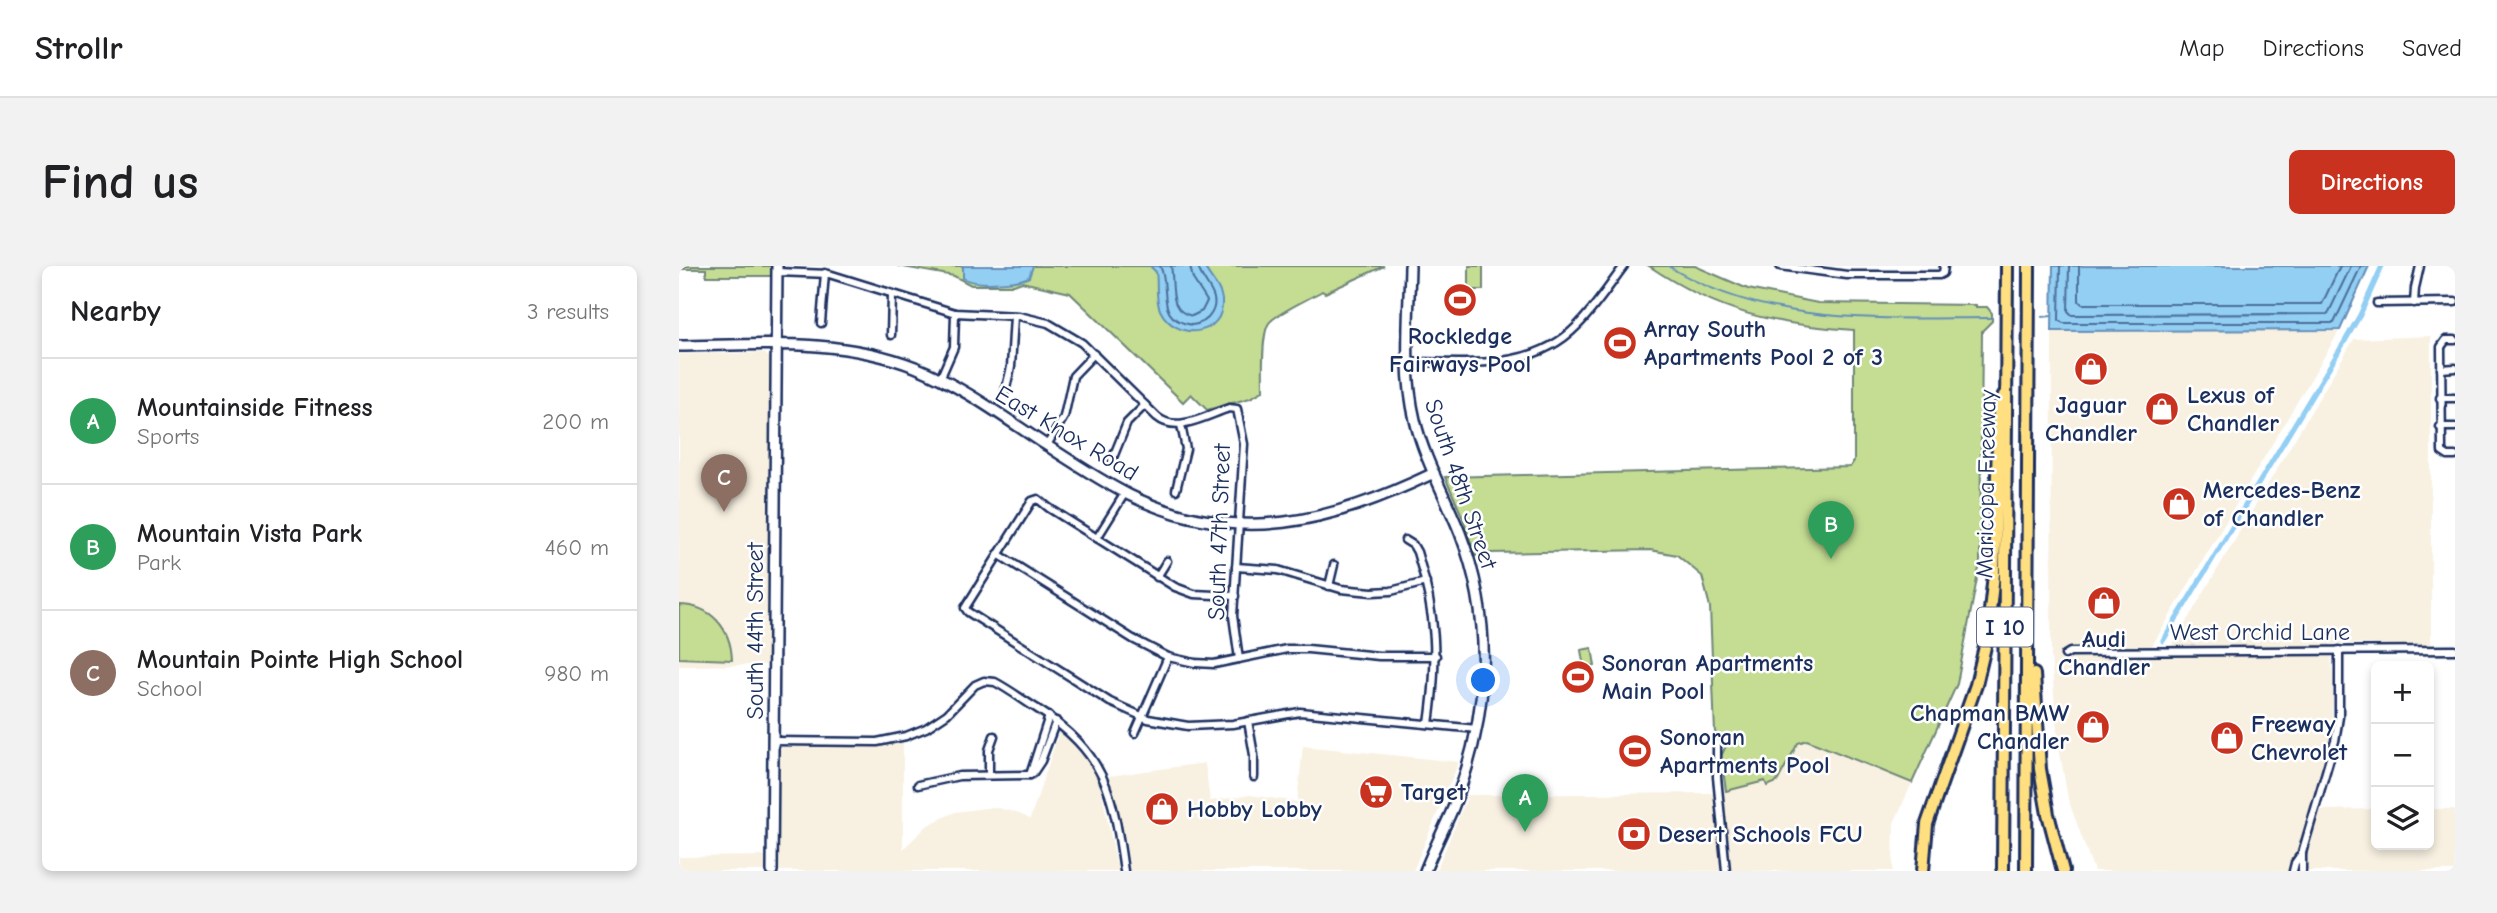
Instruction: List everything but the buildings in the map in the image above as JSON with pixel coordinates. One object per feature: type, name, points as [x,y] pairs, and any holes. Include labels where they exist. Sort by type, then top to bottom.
[{"type":"highway","name":"Maricopa Freeway","points":[[2003,871],[2007,266]]},
{"type":"highway","name":"Maricopa Freeway","points":[[2026,871],[2029,266]]},
{"type":"highway","points":[[1923,871],[1927,824],[1973,696],[1987,638],[1994,574],[1999,409],[2008,382]]},
{"type":"highway","points":[[2028,562],[2040,769],[2063,871]]},
{"type":"street","name":"South 48th Street","points":[[1410,266],[1409,362],[1415,421],[1465,547],[1479,605],[1483,664],[1476,729],[1456,799],[1425,871]]},
{"type":"street","points":[[1409,362],[1507,362],[1546,348],[1577,326],[1624,266]]},
{"type":"street","points":[[1780,266],[1847,275],[1944,270]]},
{"type":"street","points":[[2414,303],[2420,266]]},
{"type":"street","points":[[777,269],[825,273],[955,313],[1014,316],[1039,320],[1060,328],[1082,343],[1161,421],[1181,425],[1186,449],[1176,490]]},
{"type":"street","name":"South 44th Street","points":[[772,871],[777,269]]},
{"type":"street","points":[[821,323],[825,273]]},
{"type":"street","points":[[891,335],[892,295]]},
{"type":"street","points":[[2377,303],[2455,302]]},
{"type":"street","points":[[940,379],[954,347],[955,313]]},
{"type":"street","points":[[1005,392],[1011,367],[1014,316]]},
{"type":"street","points":[[2455,340],[2442,342],[2440,398],[2442,452],[2455,456]]},
{"type":"street","name":"East Knox Road","points":[[679,346],[824,345],[860,350],[907,364],[940,379],[1125,493],[1185,515],[1239,524],[1277,524],[1335,513],[1434,473]]},
{"type":"street","points":[[1047,445],[1066,412],[1070,382],[1094,355]]},
{"type":"street","points":[[2441,369],[2455,369]]},
{"type":"street","points":[[2440,398],[2455,398]]},
{"type":"street","points":[[1112,460],[1127,423],[1145,405]]},
{"type":"street","name":"South 47th Street","points":[[1181,425],[1229,408],[1235,408],[1238,412],[1244,444],[1234,628],[1239,659]]},
{"type":"street","points":[[2440,427],[2455,427]]},
{"type":"street","points":[[1097,538],[1125,493]]},
{"type":"street","points":[[1235,596],[1187,593],[1157,577],[1038,499],[1031,501],[965,608],[1110,702],[1142,716],[1188,726],[1219,726],[1300,712],[1476,729]]},
{"type":"street","points":[[1405,540],[1413,545],[1417,552],[1432,612],[1436,656],[1429,724]]},
{"type":"street","points":[[998,554],[1133,639],[1168,657],[1215,664],[1287,649],[1379,656],[1436,656]]},
{"type":"street","points":[[1157,577],[1167,561]]},
{"type":"street","points":[[1328,586],[1334,565]]},
{"type":"street","points":[[1236,567],[1278,570],[1328,586],[1381,592],[1426,582]]},
{"type":"street","points":[[2302,871],[2302,853],[2335,741],[2339,716],[2339,650]]},
{"type":"street","name":"West Orchid Lane","points":[[2065,655],[2070,652],[2455,650]]},
{"type":"street","points":[[1135,733],[1168,657]]},
{"type":"street","points":[[773,741],[877,741],[906,736],[926,728],[947,714],[975,685],[989,681],[1001,685],[1052,719],[1081,743],[1101,773],[1114,815],[1124,871]]},
{"type":"street","points":[[918,785],[960,776],[1030,775],[1052,719]]},
{"type":"street","points":[[1248,721],[1254,755],[1254,777]]},
{"type":"street","points":[[989,775],[989,751],[994,736]]},
{"type":"street","points":[[1717,743],[1717,777],[1726,871]]},
{"type":"street","points":[[2293,871],[2302,853]]},
{"type":"shaded area","points":[[2340,330],[2149,651],[2169,651],[2354,339],[2431,336],[2431,645],[2331,644],[2331,730],[2305,823],[2315,823],[2320,810],[2371,809],[2371,850],[2434,850],[2434,809],[2455,809],[2455,871],[2094,871],[2068,799],[2058,742],[2051,657],[2052,331]]},
{"type":"shaded area","points":[[764,353],[771,359],[768,665],[679,666],[679,354]]},
{"type":"shaded area","points":[[1060,730],[1085,753],[1094,771],[1101,789],[1118,871],[778,871],[781,747],[867,746],[903,742],[903,849],[928,825],[955,812],[993,807],[1030,819]]},
{"type":"shaded area","points":[[1807,740],[1912,783],[1894,823],[1893,871],[1436,871],[1468,795],[1711,793],[1766,781],[1767,785],[1777,782],[1798,743]]},
{"type":"shaded area","points":[[1303,746],[1459,762],[1413,871],[1130,871],[1125,837],[1109,776],[1205,763],[1210,801],[1250,795],[1297,802]]},
{"type":"shaded area","points":[[766,856],[766,871],[679,871],[679,857]]},
{"type":"green space","points":[[679,266],[777,266],[777,276],[706,276],[706,269],[679,269]]},
{"type":"green space","points":[[898,266],[1384,266],[1325,293],[1322,291],[1273,319],[1266,328],[1263,391],[1250,398],[1207,410],[1191,394],[1183,402],[1070,293],[1022,282],[1014,285],[971,285],[954,276]]},
{"type":"green space","points":[[1469,266],[1483,266],[1483,290],[1469,290]]},
{"type":"green space","points":[[1649,266],[1695,266],[1748,289],[1818,303],[1976,305],[1987,307],[1992,313],[1992,321],[1982,331],[1980,563],[1957,684],[1912,783],[1807,740],[1798,743],[1777,782],[1767,786],[1765,781],[1726,791],[1721,756],[1726,741],[1722,735],[1715,733],[1710,607],[1702,576],[1677,555],[1650,550],[1489,553],[1475,556],[1463,518],[1445,477],[1850,467],[1854,461],[1854,330],[1772,320],[1747,313],[1698,295]]},
{"type":"green space","points":[[679,605],[701,609],[717,620],[728,638],[732,660],[679,658]]},
{"type":"green space","points":[[1592,648],[1595,666],[1584,668],[1581,650]]},
{"type":"water","points":[[963,266],[1033,266],[1029,277],[986,283],[963,278]]},
{"type":"water","points":[[1150,266],[1204,266],[1221,295],[1221,312],[1216,322],[1208,328],[1187,331],[1167,320],[1158,305],[1156,272]]},
{"type":"water","points":[[2053,266],[2369,266],[2340,330],[2052,331]]},
{"type":"waterway","points":[[1668,266],[1706,286],[1744,300],[1784,309],[1866,318],[1991,318]]},
{"type":"waterway","points":[[2163,641],[2345,341],[2382,266]]},
{"type":"waterway","points":[[2042,317],[2052,316]]},
{"type":"place","name":"Rockledge Fairways Pool","points":[[1460,300]]},
{"type":"place","name":"Array South Apartments Pool 2 of 3","points":[[1620,343]]},
{"type":"place","name":"Jaguar Chandler","points":[[2091,369]]},
{"type":"place","name":"Lexus of Chandler","points":[[2162,409]]},
{"type":"place","name":"Mercedes-Benz of Chandler","points":[[2179,504]]},
{"type":"place","name":"Mountain Pointe High School","points":[[724,512]]},
{"type":"place","name":"Mountain Vista Park","points":[[1831,559]]},
{"type":"place","name":"Audi Chandler","points":[[2104,603]]},
{"type":"place","name":"Sonoran Apartments Main Pool","points":[[1578,677]]},
{"type":"place","name":"Chapman BMW Chandler","points":[[2093,727]]},
{"type":"place","name":"Freeway Chevrolet","points":[[2227,738]]},
{"type":"place","name":"Sonoran Apartments Pool","points":[[1635,751]]},
{"type":"place","name":"Target","points":[[1376,792]]},
{"type":"place","name":"Hobby Lobby","points":[[1162,809]]},
{"type":"place","name":"Mountainside Fitness","points":[[1525,832]]},
{"type":"place","name":"Desert Schools FCU","points":[[1634,834]]}]
